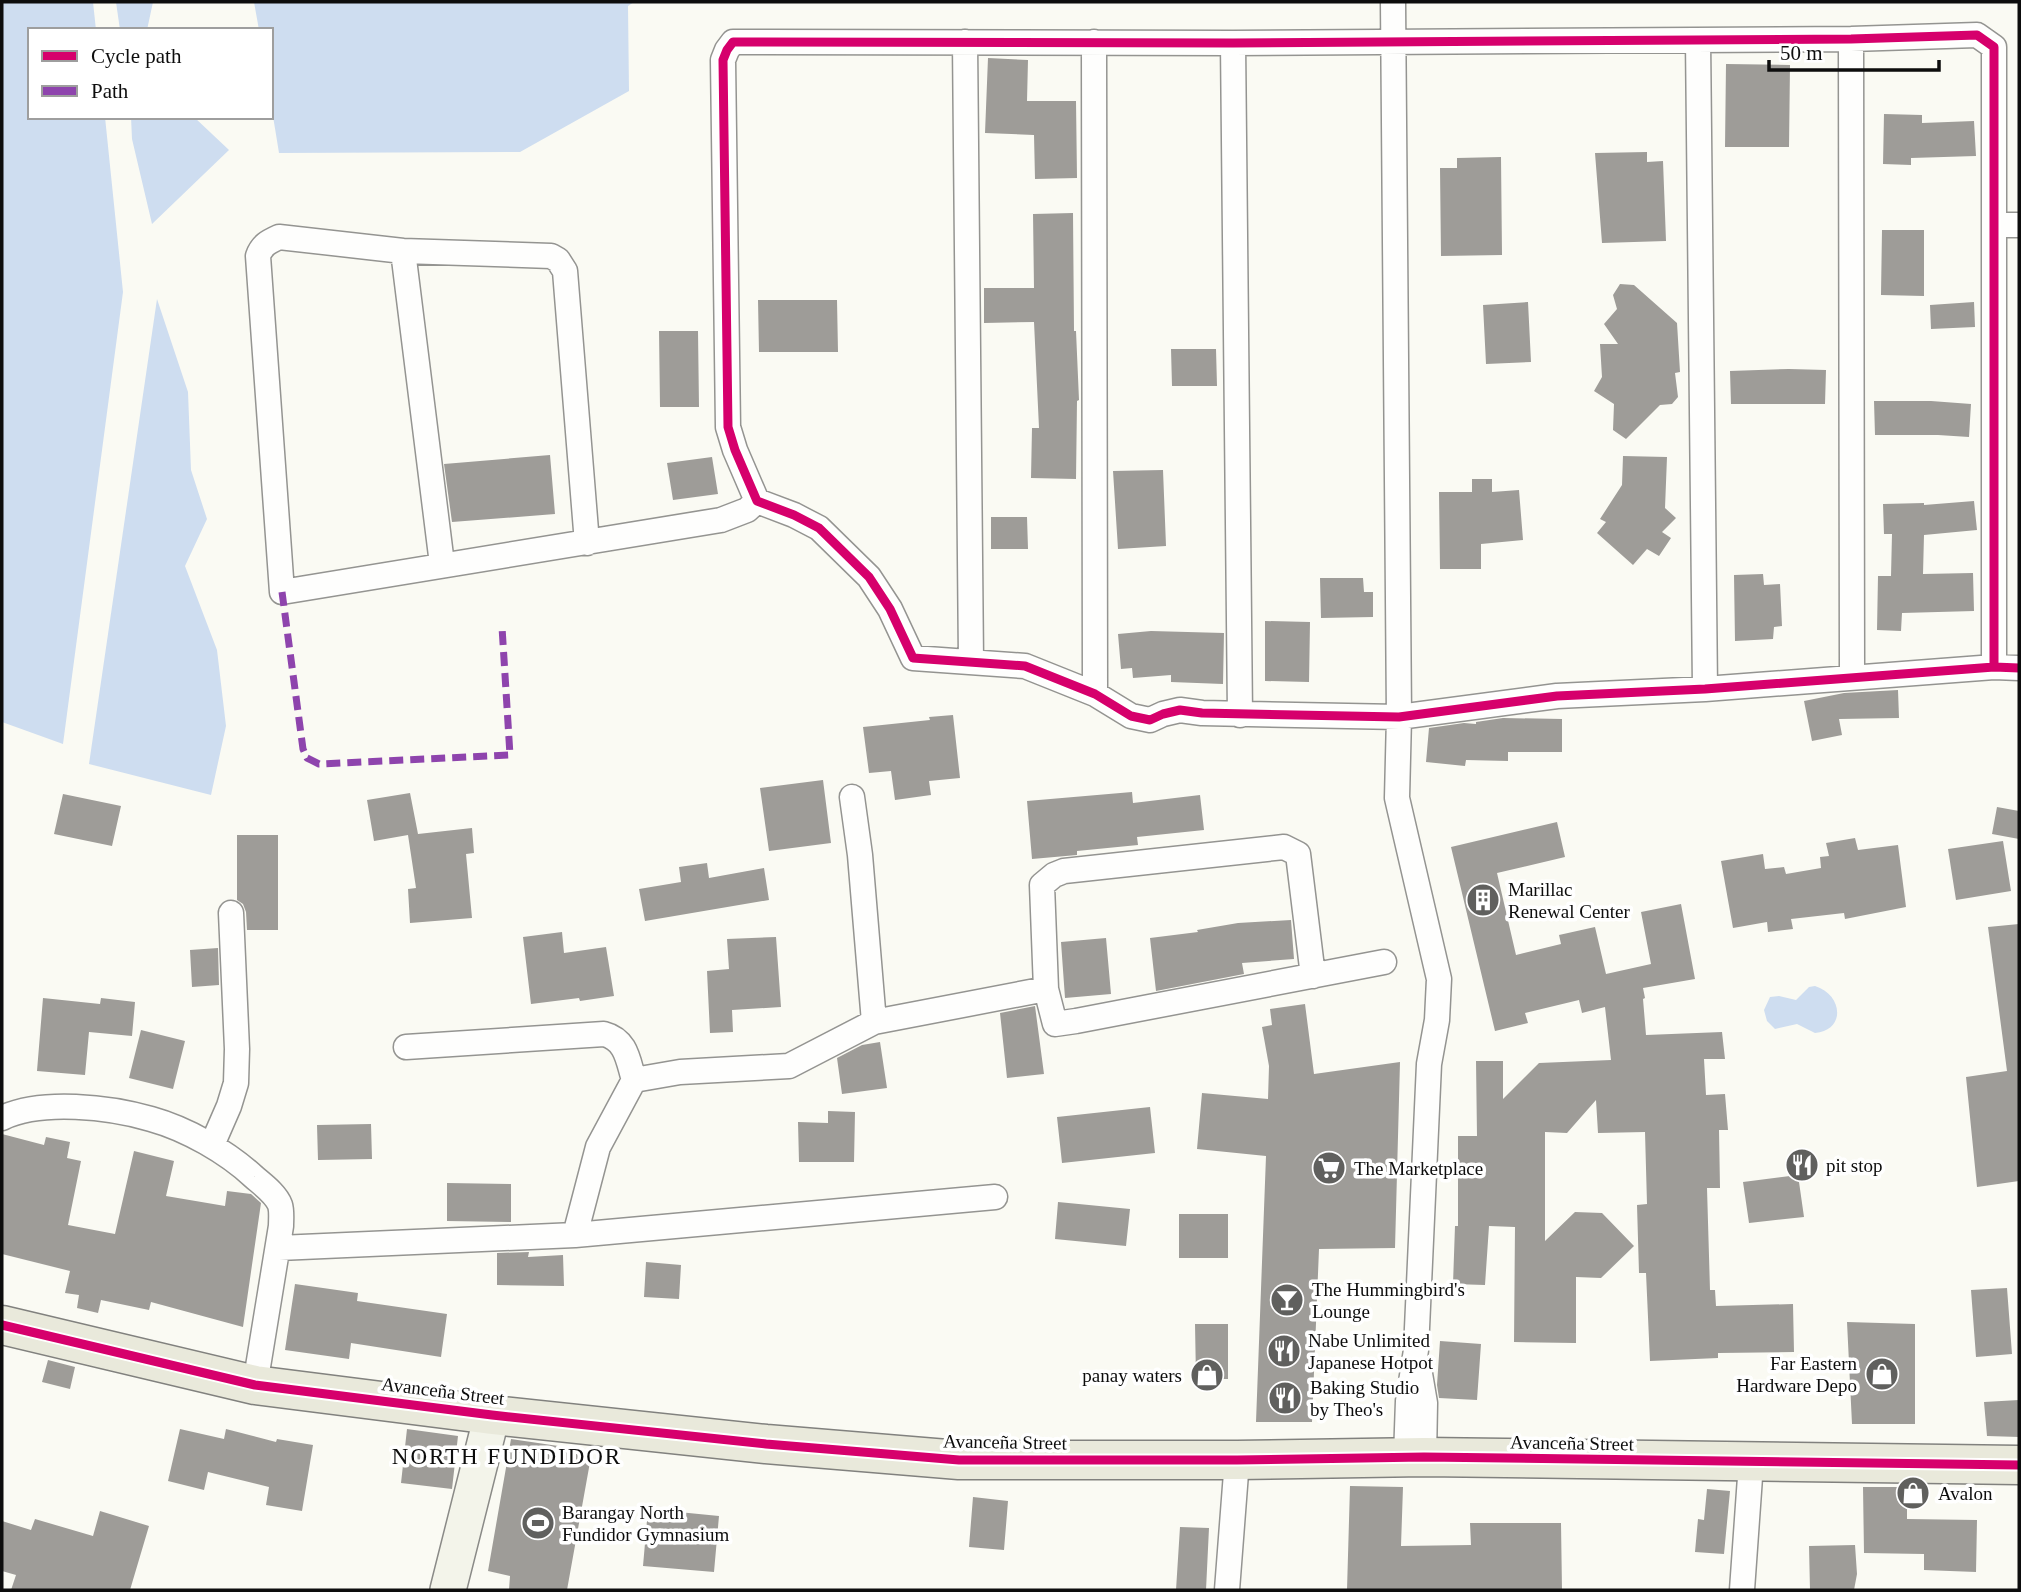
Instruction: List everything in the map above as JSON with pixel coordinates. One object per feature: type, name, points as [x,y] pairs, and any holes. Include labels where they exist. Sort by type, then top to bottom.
[{"type":"main road","name":"Avanceña Street","points":[[2,1325],[255,1385],[492,1415],[766,1444],[959,1460],[1415,1457],[2019,1465]]},
{"type":"street","points":[[1393,2],[1399,717],[1397,798],[1439,979],[1437,1020],[1429,1064],[1416,1350],[1425,1403],[1415,1457]]},
{"type":"street","points":[[1994,667],[2007,225],[1994,47],[1977,36],[1233,43],[733,42],[727,50],[723,60],[728,427],[757,501],[819,528],[869,577],[890,609],[913,658],[1025,666],[1095,694],[1131,716],[1150,720],[1180,710],[1240,715],[1399,717],[1557,696],[1704,689],[1994,667],[2019,668]]},
{"type":"street","points":[[1850,39],[1852,677]]},
{"type":"street","points":[[1698,40],[1704,689]]},
{"type":"street","points":[[965,42],[971,661]]},
{"type":"street","points":[[1094,42],[1095,694]]},
{"type":"street","points":[[1233,43],[1240,715]]},
{"type":"street","points":[[587,543],[565,271],[562,265],[551,256],[403,251],[279,237],[266,243],[258,256],[282,592],[443,564],[587,543],[721,520],[747,510],[757,501]]},
{"type":"street","points":[[403,251],[443,564]]},
{"type":"street","points":[[852,797],[860,855],[873,1022]]},
{"type":"street","points":[[1313,976],[1297,853],[1284,847],[1065,871],[1054,875],[1042,885],[1046,989],[1055,1024],[1313,976],[1384,962]]},
{"type":"street","points":[[212,1145],[236,1083],[231,914]]},
{"type":"street","points":[[634,1080],[680,1072],[789,1066],[873,1022],[1046,989]]},
{"type":"street","points":[[406,1048],[604,1034],[612,1036],[624,1046],[634,1080],[598,1147],[575,1236]]},
{"type":"street","points":[[2,1118],[46,1107],[92,1108],[152,1119],[212,1145],[244,1167],[265,1187],[279,1204],[281,1226],[255,1385]]},
{"type":"street","points":[[279,1248],[575,1236],[995,1197]]},
{"type":"street","points":[[448,1590],[492,1415]]},
{"type":"street","points":[[1227,1590],[1237,1460]]},
{"type":"street","points":[[1742,1590],[1751,1463]]},
{"type":"water","points":[[2,2],[93,2],[96,28],[28,28],[28,119],[105,119],[123,292],[63,744],[2,722]]},
{"type":"water","points":[[116,2],[153,2],[147,28],[120,28]]},
{"type":"water","points":[[254,2],[634,2],[628,6],[629,91],[520,152],[279,153],[273,116],[273,28],[259,28]]},
{"type":"water","points":[[131,119],[196,119],[229,150],[152,224],[132,139]]},
{"type":"water","points":[[157,299],[188,392],[191,470],[207,519],[185,566],[217,650],[226,726],[211,795],[89,764]]},
{"type":"water","points":[[1815,986],[1831,996],[1835,1004],[1836,1019],[1832,1026],[1815,1033],[1797,1024],[1775,1029],[1767,1021],[1764,1010],[1770,997],[1796,1000],[1809,987]]},
{"type":"building","points":[[988,58],[1028,60],[1027,101],[1076,101],[1077,178],[1035,179],[1034,135],[985,133]]},
{"type":"building","points":[[1726,64],[1790,65],[1789,147],[1725,147]]},
{"type":"building","points":[[1884,114],[1922,115],[1922,123],[1974,121],[1976,156],[1911,158],[1911,165],[1883,164]]},
{"type":"building","points":[[1647,152],[1647,162],[1663,161],[1666,241],[1602,243],[1595,153]]},
{"type":"building","points":[[1501,157],[1502,255],[1441,256],[1440,168],[1457,168],[1457,158]]},
{"type":"building","points":[[1073,213],[1074,331],[1079,400],[1076,479],[1031,478],[1032,428],[1039,428],[1034,322],[984,323],[984,288],[1034,288],[1033,214]]},
{"type":"building","points":[[1882,230],[1924,230],[1924,296],[1881,295]]},
{"type":"building","points":[[1620,284],[1634,285],[1677,323],[1680,372],[1675,373],[1678,397],[1672,404],[1660,405],[1626,439],[1613,430],[1614,404],[1594,391],[1602,377],[1600,344],[1618,344],[1604,324],[1617,309],[1613,295]]},
{"type":"building","points":[[758,300],[837,300],[838,352],[759,352]]},
{"type":"building","points":[[1528,302],[1531,362],[1486,364],[1483,305]]},
{"type":"building","points":[[1974,302],[1975,327],[1931,329],[1930,305]]},
{"type":"building","points":[[659,331],[698,331],[699,407],[660,407]]},
{"type":"building","points":[[1171,349],[1216,349],[1217,386],[1172,386]]},
{"type":"building","points":[[1826,370],[1825,404],[1731,404],[1730,371]]},
{"type":"building","points":[[1874,401],[1971,404],[1969,437],[1875,435]]},
{"type":"building","points":[[550,455],[555,514],[452,522],[444,464]]},
{"type":"building","points":[[1623,456],[1667,457],[1665,508],[1676,518],[1662,532],[1671,538],[1659,556],[1647,549],[1633,565],[1597,533],[1606,522],[1600,519],[1622,485]]},
{"type":"building","points":[[712,457],[718,494],[673,500],[667,463]]},
{"type":"building","points":[[1163,470],[1166,546],[1118,549],[1113,471]]},
{"type":"building","points":[[1472,479],[1492,479],[1492,492],[1519,490],[1523,540],[1481,544],[1481,569],[1440,569],[1439,492],[1472,492]]},
{"type":"building","points":[[1974,501],[1977,530],[1924,535],[1923,574],[1973,573],[1974,611],[1902,613],[1901,631],[1877,630],[1878,576],[1891,576],[1892,534],[1884,534],[1883,504],[1924,505]]},
{"type":"building","points":[[991,517],[1027,517],[1028,549],[991,549]]},
{"type":"building","points":[[1763,574],[1764,585],[1780,584],[1782,626],[1774,627],[1773,639],[1735,641],[1734,575]]},
{"type":"building","points":[[1320,578],[1363,578],[1364,592],[1373,592],[1373,617],[1321,618]]},
{"type":"building","points":[[1265,621],[1310,622],[1309,682],[1265,681]]},
{"type":"building","points":[[1151,631],[1224,633],[1223,684],[1171,682],[1171,675],[1133,678],[1132,668],[1121,669],[1118,634]]},
{"type":"building","points":[[1898,690],[1899,718],[1839,719],[1842,735],[1812,741],[1804,701],[1844,693]]},
{"type":"building","points":[[953,715],[960,778],[929,781],[931,795],[895,800],[891,771],[869,773],[863,727]]},
{"type":"building","points":[[1503,718],[1562,719],[1562,752],[1508,752],[1508,761],[1466,760],[1465,766],[1426,762],[1429,728],[1476,724]]},
{"type":"building","points":[[823,780],[831,843],[769,851],[760,788]]},
{"type":"building","points":[[1132,792],[1133,803],[1200,795],[1204,830],[1137,837],[1138,845],[1032,859],[1027,801]]},
{"type":"building","points":[[410,793],[418,834],[472,828],[474,853],[466,854],[472,918],[410,923],[408,889],[416,888],[408,835],[374,841],[367,800]]},
{"type":"building","points":[[63,794],[121,806],[112,846],[54,834]]},
{"type":"building","points":[[1997,807],[2019,811],[2019,839],[1992,834]]},
{"type":"building","points":[[1557,822],[1565,857],[1497,873],[1516,955],[1561,944],[1559,935],[1595,927],[1606,974],[1651,964],[1641,912],[1681,904],[1695,979],[1643,988],[1643,999],[1646,1035],[1722,1032],[1725,1059],[1704,1059],[1706,1095],[1725,1094],[1728,1130],[1719,1130],[1720,1188],[1707,1188],[1710,1290],[1715,1290],[1716,1306],[1793,1304],[1794,1352],[1718,1353],[1718,1358],[1650,1361],[1646,1273],[1639,1273],[1637,1205],[1647,1204],[1645,1132],[1598,1133],[1596,1100],[1567,1133],[1545,1132],[1545,1241],[1575,1212],[1602,1213],[1634,1246],[1601,1278],[1576,1277],[1576,1343],[1514,1342],[1515,1227],[1489,1226],[1485,1285],[1453,1284],[1455,1226],[1458,1226],[1458,1136],[1477,1136],[1476,1061],[1503,1061],[1503,1099],[1539,1063],[1611,1060],[1605,1007],[1582,1013],[1579,1000],[1525,1013],[1528,1023],[1495,1031],[1451,847]]},
{"type":"building","points":[[237,835],[278,835],[278,930],[247,930],[246,912],[243,904],[237,900]]},
{"type":"building","points":[[1855,838],[1858,850],[1898,845],[1906,907],[1845,919],[1844,913],[1791,919],[1793,929],[1768,932],[1767,922],[1733,928],[1721,861],[1763,854],[1765,869],[1784,867],[1786,874],[1821,868],[1820,857],[1829,856],[1826,843]]},
{"type":"building","points":[[2003,841],[2011,891],[1956,900],[1948,849]]},
{"type":"building","points":[[707,863],[709,878],[764,868],[769,900],[645,921],[639,889],[681,882],[679,867]]},
{"type":"building","points":[[1291,920],[1294,959],[1242,963],[1244,974],[1156,991],[1150,938],[1198,932],[1197,930],[1238,923]]},
{"type":"building","points":[[2019,924],[2019,1181],[1977,1187],[1966,1077],[2007,1071],[1988,927]]},
{"type":"building","points":[[562,932],[564,953],[606,947],[614,996],[531,1004],[523,937]]},
{"type":"building","points":[[776,937],[781,1007],[732,1010],[733,1032],[710,1033],[707,971],[729,969],[727,939]]},
{"type":"building","points":[[1106,938],[1111,994],[1065,998],[1061,942]]},
{"type":"building","points":[[218,948],[219,985],[192,987],[190,950]]},
{"type":"building","points":[[43,998],[100,1004],[101,998],[135,1002],[132,1036],[89,1032],[85,1075],[37,1071]]},
{"type":"building","points":[[1305,1004],[1314,1074],[1400,1062],[1395,1248],[1319,1249],[1312,1422],[1256,1422],[1266,1156],[1197,1149],[1202,1093],[1268,1099],[1269,1066],[1262,1027],[1272,1025],[1270,1009]]},
{"type":"building","points":[[1035,1006],[1044,1074],[1007,1078],[1000,1013]]},
{"type":"building","points":[[141,1030],[185,1041],[173,1089],[129,1078]]},
{"type":"building","points":[[880,1042],[887,1088],[842,1094],[837,1058],[862,1045]]},
{"type":"building","points":[[1150,1107],[1155,1153],[1062,1163],[1057,1117]]},
{"type":"building","points":[[828,1111],[855,1112],[854,1162],[799,1162],[798,1122],[828,1123]]},
{"type":"building","points":[[371,1124],[372,1159],[318,1160],[317,1125]]},
{"type":"building","points":[[2,1134],[44,1145],[46,1137],[70,1142],[67,1158],[81,1161],[68,1225],[115,1234],[134,1151],[174,1161],[166,1196],[225,1206],[227,1191],[251,1194],[261,1203],[243,1327],[151,1302],[149,1310],[101,1300],[98,1313],[77,1308],[79,1295],[65,1293],[70,1271],[2,1254]]},
{"type":"building","points":[[1798,1175],[1804,1217],[1749,1223],[1743,1182]]},
{"type":"building","points":[[447,1183],[511,1184],[511,1222],[447,1221]]},
{"type":"building","points":[[1058,1202],[1130,1209],[1126,1246],[1055,1239]]},
{"type":"building","points":[[1179,1214],[1228,1214],[1228,1258],[1179,1258]]},
{"type":"building","points":[[529,1252],[528,1257],[563,1255],[564,1286],[497,1285],[497,1253]]},
{"type":"building","points":[[646,1262],[681,1265],[679,1299],[644,1297]]},
{"type":"building","points":[[295,1284],[358,1293],[357,1301],[447,1314],[441,1357],[351,1343],[349,1359],[285,1350]]},
{"type":"building","points":[[2007,1288],[2012,1354],[1976,1357],[1971,1290]]},
{"type":"building","name":"Far Eastern Hardware Depo","points":[[1847,1322],[1915,1324],[1915,1424],[1852,1424]]},
{"type":"building","points":[[1195,1324],[1228,1324],[1228,1379],[1196,1379]]},
{"type":"building","points":[[1440,1341],[1481,1344],[1477,1400],[1439,1398],[1437,1385]]},
{"type":"building","points":[[48,1360],[75,1367],[70,1389],[42,1382]]},
{"type":"building","points":[[2019,1400],[2019,1437],[1987,1436],[1984,1402]]},
{"type":"building","points":[[180,1429],[224,1439],[226,1429],[276,1442],[277,1439],[313,1445],[302,1511],[266,1505],[269,1487],[208,1472],[204,1490],[168,1481]]},
{"type":"building","points":[[407,1429],[458,1436],[452,1489],[401,1483]]},
{"type":"building","name":"Barangay North Fundidor Gymnasium","points":[[511,1439],[592,1451],[567,1590],[509,1590],[510,1576],[488,1571]]},
{"type":"building","points":[[1350,1486],[1403,1487],[1401,1546],[1471,1545],[1470,1523],[1561,1523],[1562,1590],[1347,1590]]},
{"type":"building","points":[[1863,1487],[1907,1487],[1907,1519],[1977,1520],[1976,1572],[1924,1570],[1924,1554],[1864,1553]]},
{"type":"building","points":[[1707,1489],[1730,1491],[1724,1554],[1695,1552],[1698,1519],[1704,1520]]},
{"type":"building","points":[[973,1497],[1008,1501],[1004,1550],[969,1547]]},
{"type":"building","points":[[648,1509],[719,1516],[714,1572],[643,1566]]},
{"type":"building","points":[[100,1511],[149,1526],[130,1590],[11,1590],[16,1575],[2,1571],[2,1521],[31,1530],[35,1519],[93,1536]]},
{"type":"building","points":[[1180,1527],[1209,1528],[1206,1590],[1176,1590]]},
{"type":"building","points":[[1855,1545],[1857,1574],[1854,1590],[1810,1590],[1809,1546]]},
{"type":"marked path","points":[[282,592],[303,749],[307,758],[319,764],[510,755],[502,627]]},
{"type":"cycle path","points":[[1994,667],[1994,47],[1977,35],[1851,39],[1233,43],[733,42],[727,50],[723,60],[728,427],[735,450],[757,501],[819,528],[869,577],[890,609],[913,658],[1025,666],[1095,694],[1131,716],[1150,720],[1180,710],[1202,713],[1399,717],[1557,696],[1705,689],[1994,667],[2019,668]]},
{"type":"cycle path","points":[[2,1325],[255,1385],[492,1415],[766,1444],[959,1460],[1424,1457],[2019,1465]]},
{"type":"place","name":"Marillac Renewal Center","points":[[1483,900]]},
{"type":"place","name":"pit stop","points":[[1802,1165]]},
{"type":"place","name":"The Marketplace","points":[[1329,1168]]},
{"type":"place","name":"The Hummingbird's Lounge","points":[[1287,1300]]},
{"type":"place","name":"Nabe Unlimited Japanese Hotpot","points":[[1284,1351]]},
{"type":"place","name":"Far Eastern Hardware Depo","points":[[1882,1374]]},
{"type":"place","name":"panay waters","points":[[1207,1375]]},
{"type":"place","name":"Baking Studio by Theo's","points":[[1285,1398]]},
{"type":"place","name":"Avalon","points":[[1913,1493]]},
{"type":"place","name":"Barangay North Fundidor Gymnasium","points":[[538,1523]]},
{"type":"district","name":"NORTH FUNDIDOR","points":[[507,1456]]}]
